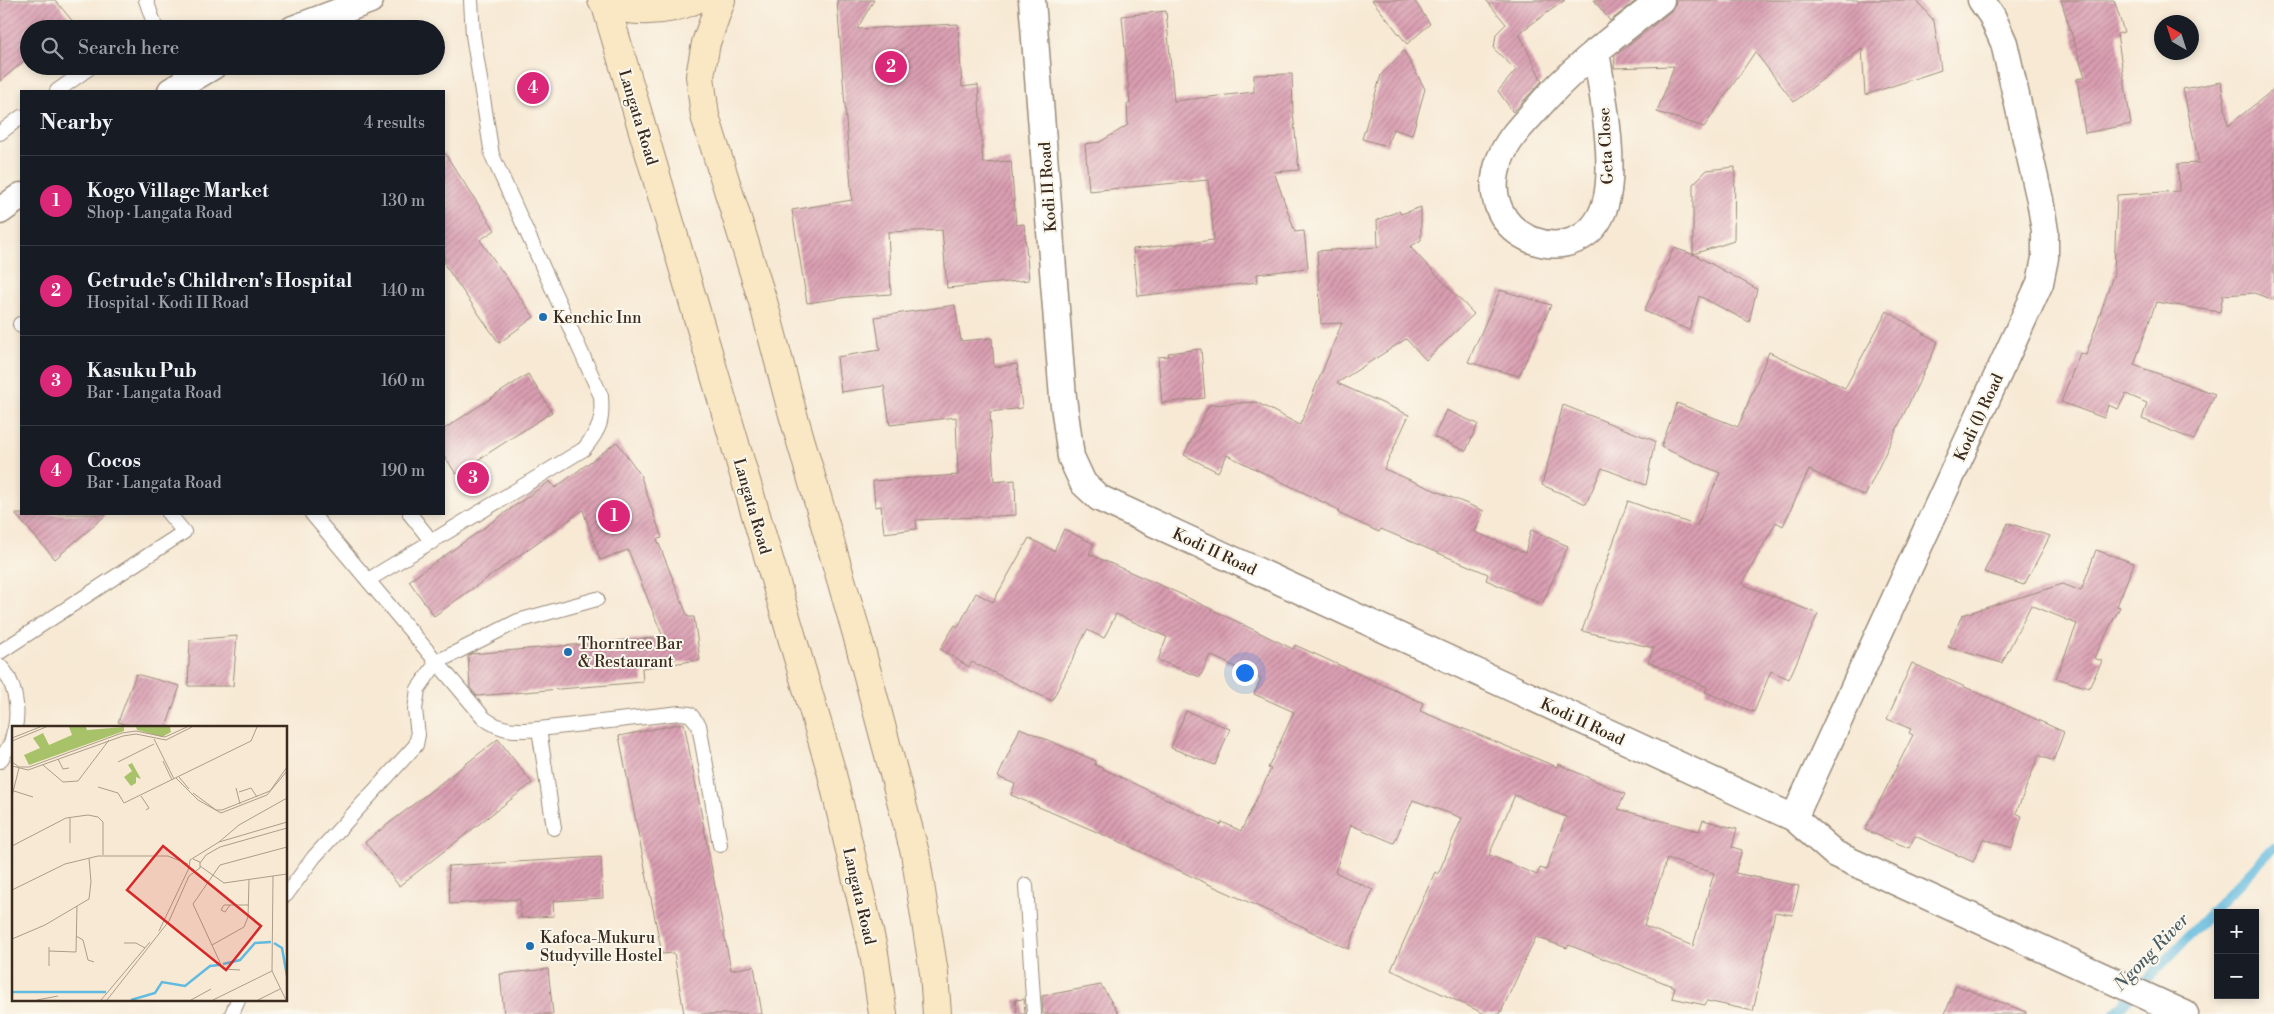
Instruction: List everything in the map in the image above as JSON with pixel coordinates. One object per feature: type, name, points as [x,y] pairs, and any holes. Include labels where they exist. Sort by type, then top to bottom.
[{"type":"main road","points":[[603,1],[641,11],[678,7],[694,0]]},
{"type":"main road","points":[[721,0],[706,43],[700,76],[705,116],[764,305],[792,411],[856,631],[915,853],[934,973],[937,1014]]},
{"type":"main road","name":"Langata Road","points":[[603,1],[831,770],[874,953],[883,1014]]},
{"type":"street","points":[[317,20],[370,0]]},
{"type":"street","name":"Kodi II Road","points":[[1032,0],[1064,398],[1071,457],[1083,483],[1099,498],[1794,818],[1835,854],[2176,1011]]},
{"type":"street","name":"Geta Close","points":[[1596,50],[1607,132],[1609,184],[1605,205],[1599,218],[1589,231],[1575,240],[1560,245],[1529,239],[1518,233],[1507,223],[1494,195],[1500,158],[1515,132],[1556,85],[1596,50],[1660,0]]},
{"type":"street","name":"Kodi (I) Road","points":[[1794,818],[2036,292],[2042,275],[2045,258],[2045,231],[2040,200],[2004,43],[1992,16],[1981,0]]},
{"type":"street","points":[[178,80],[190,75]]},
{"type":"street","points":[[0,211],[20,197]]},
{"type":"lane","points":[[146,0],[153,20]]},
{"type":"lane","points":[[368,580],[584,448],[595,435],[602,419],[601,396],[492,155],[473,35],[471,0]]},
{"type":"lane","points":[[58,90],[79,75]]},
{"type":"lane","points":[[0,133],[20,118]]},
{"type":"lane","points":[[0,652],[184,532],[170,515]]},
{"type":"lane","points":[[313,515],[491,724],[503,729],[517,731],[680,713],[690,714],[699,725],[720,845]]},
{"type":"lane","points":[[411,515],[432,542]]},
{"type":"lane","points":[[288,892],[314,857],[416,745],[418,735],[415,710],[418,689],[437,662],[518,621],[597,598]]},
{"type":"lane","points":[[0,666],[15,692],[17,718],[15,726]]},
{"type":"lane","points":[[539,729],[554,828]]},
{"type":"lane","points":[[0,761],[12,739]]},
{"type":"lane","points":[[1026,885],[1034,1014]]},
{"type":"lane","points":[[232,1014],[237,1002]]},
{"type":"building","points":[[0,0],[55,0],[72,20],[20,20],[20,64],[0,81]]},
{"type":"building","points":[[837,0],[874,0],[857,29],[958,24],[962,87],[978,85],[983,163],[1011,161],[1016,225],[1024,224],[1029,280],[947,288],[942,230],[888,232],[891,294],[848,297],[807,303],[792,210],[852,200]]},
{"type":"building","points":[[1372,0],[1414,0],[1430,24],[1407,44]]},
{"type":"building","points":[[1486,0],[1565,0],[1519,33],[1542,81],[1513,112],[1498,91],[1516,70],[1494,49],[1496,34],[1506,24]]},
{"type":"building","points":[[1594,0],[1637,0],[1610,21]]},
{"type":"building","points":[[1676,0],[1916,0],[1934,21],[1941,70],[1865,95],[1862,48],[1794,102],[1755,52],[1704,127],[1657,112],[1674,66],[1614,68],[1615,56],[1670,12],[1675,6]]},
{"type":"building","points":[[2061,0],[2114,0],[2124,32],[2117,34],[2131,124],[2085,133],[2077,79],[2085,77]]},
{"type":"building","points":[[1166,11],[1174,101],[1254,92],[1254,75],[1292,74],[1293,113],[1299,170],[1274,172],[1295,232],[1304,231],[1308,268],[1257,274],[1258,282],[1138,296],[1133,249],[1214,240],[1208,180],[1089,191],[1085,144],[1100,142],[1128,125],[1127,104],[1130,104],[1122,16]]},
{"type":"building","points":[[1404,51],[1425,89],[1412,135],[1393,129],[1387,146],[1362,139],[1381,75]]},
{"type":"building","points":[[2221,82],[2228,126],[2274,89],[2274,300],[2254,293],[2223,295],[2220,312],[2156,302],[2134,365],[2215,394],[2194,440],[2142,419],[2147,403],[2126,394],[2118,409],[2108,405],[2104,418],[2061,402],[2080,353],[2086,355],[2114,273],[2117,195],[2179,191],[2178,164],[2199,163],[2183,89]]},
{"type":"building","points":[[445,154],[495,230],[480,240],[534,317],[499,343],[445,265]]},
{"type":"building","points":[[1735,167],[1734,241],[1693,254],[1693,184],[1707,170]]},
{"type":"building","points":[[1421,207],[1421,240],[1410,247],[1474,314],[1426,360],[1406,339],[1337,383],[1409,415],[1384,469],[1484,511],[1475,532],[1525,553],[1531,530],[1568,546],[1542,604],[1486,580],[1488,574],[1381,529],[1379,532],[1338,513],[1339,510],[1227,455],[1218,472],[1184,455],[1209,405],[1256,402],[1300,425],[1342,323],[1321,324],[1317,251],[1378,247],[1377,220],[1399,211],[1401,214]]},
{"type":"building","points":[[1674,248],[1695,255],[1757,289],[1749,322],[1699,296],[1689,330],[1644,311]]},
{"type":"building","points":[[1500,290],[1551,305],[1519,376],[1468,362]]},
{"type":"building","points":[[955,305],[961,341],[992,338],[994,367],[1017,364],[1022,408],[990,412],[994,482],[1015,480],[1016,515],[916,520],[917,529],[884,533],[881,506],[875,507],[873,481],[958,475],[956,417],[890,425],[884,386],[841,392],[837,357],[880,350],[875,317]]},
{"type":"building","points":[[1887,311],[1938,342],[1865,496],[1809,470],[1783,526],[1776,522],[1742,584],[1818,614],[1789,679],[1771,671],[1754,712],[1705,692],[1707,687],[1648,662],[1654,648],[1582,631],[1628,501],[1697,526],[1720,473],[1661,447],[1677,403],[1738,427],[1769,352],[1845,388]]},
{"type":"building","points":[[1201,349],[1205,398],[1162,403],[1158,357],[1169,356],[1168,353]]},
{"type":"building","points":[[528,374],[552,412],[456,474],[445,457],[445,428]]},
{"type":"building","points":[[1563,405],[1655,441],[1646,485],[1602,468],[1586,504],[1542,485]]},
{"type":"building","points":[[1446,410],[1478,424],[1466,451],[1434,437]]},
{"type":"building","points":[[617,442],[640,474],[662,538],[657,539],[688,617],[694,617],[700,660],[642,668],[643,682],[477,696],[470,688],[468,656],[471,654],[663,637],[628,550],[600,560],[583,510],[434,616],[409,581],[550,481],[555,488]]},
{"type":"building","points":[[15,514],[106,515],[55,559]]},
{"type":"building","points":[[2008,523],[2050,536],[2024,585],[1984,572]]},
{"type":"building","points":[[1064,529],[1094,544],[1089,554],[1176,592],[1293,649],[1295,645],[1423,703],[1420,711],[1557,767],[1558,764],[1625,794],[1618,809],[1699,831],[1703,820],[1737,829],[1732,847],[1742,850],[1735,873],[1799,886],[1792,915],[1775,912],[1753,1011],[1707,1001],[1705,1005],[1672,998],[1675,987],[1569,945],[1567,948],[1536,937],[1500,1014],[1485,1014],[1391,970],[1435,872],[1438,874],[1462,818],[1413,800],[1394,843],[1351,825],[1335,872],[1373,890],[1348,949],[1125,844],[1011,795],[1015,784],[998,777],[1020,728],[1096,761],[1095,765],[1221,825],[1222,822],[1241,831],[1271,769],[1268,768],[1294,712],[1254,694],[1261,679],[1210,655],[1200,677],[1158,660],[1167,637],[1116,614],[1104,638],[1087,630],[1052,701],[972,662],[969,667],[940,649],[955,625],[958,627],[976,593],[993,602],[1029,538],[1054,551]],"holes":[[[1515,795],[1566,817],[1546,870],[1540,868],[1537,875],[1489,855]],[[1667,859],[1714,873],[1693,946],[1644,926]]]},
{"type":"building","points":[[2096,550],[2134,563],[2117,606],[2120,607],[2094,658],[2102,661],[2089,688],[2056,678],[2077,624],[2031,605],[2002,663],[1948,647],[1962,615],[2063,584],[2081,591]]},
{"type":"building","points":[[237,636],[233,686],[188,686],[190,640]]},
{"type":"building","points":[[1912,663],[2064,732],[2053,761],[2039,755],[2016,813],[2022,816],[2012,848],[1983,839],[1973,862],[1915,836],[1909,848],[1865,830],[1913,735],[1909,733],[1911,729],[1887,719]]},
{"type":"building","points":[[136,674],[180,686],[167,726],[130,726],[118,722]]},
{"type":"building","points":[[1186,711],[1230,729],[1215,765],[1171,748]]},
{"type":"building","points":[[684,723],[731,970],[754,966],[762,1014],[684,1014],[674,953],[662,954],[619,736]]},
{"type":"building","points":[[498,739],[532,783],[399,886],[365,842]]},
{"type":"building","points":[[601,857],[603,898],[553,901],[554,916],[521,918],[520,899],[450,904],[448,866]]},
{"type":"building","points":[[548,969],[553,1014],[504,1014],[500,974]]},
{"type":"building","points":[[1101,985],[1119,1014],[1043,1014],[1042,996]]},
{"type":"building","points":[[1956,985],[2026,1012],[2026,1014],[1945,1014]]},
{"type":"building","points":[[1024,999],[1025,1014],[1017,1014],[1015,1000]]},
{"type":"waterway","name":"Ngong River","points":[[2114,1014],[2274,847]]},
{"type":"place","name":"Getrude's Children's Hospital","points":[[891,67]]},
{"type":"place","name":"Cocos","points":[[533,88]]},
{"type":"place","name":"Kenchic Inn","points":[[543,317]]},
{"type":"place","name":"Kasuku Pub","points":[[473,478]]},
{"type":"place","name":"Kogo Village Market","points":[[614,516]]},
{"type":"place","name":"Thorntree Bar & Restaurant","points":[[568,652]]},
{"type":"place","name":"Kafoca-Mukuru Studyville Hostel","points":[[530,946]]}]
